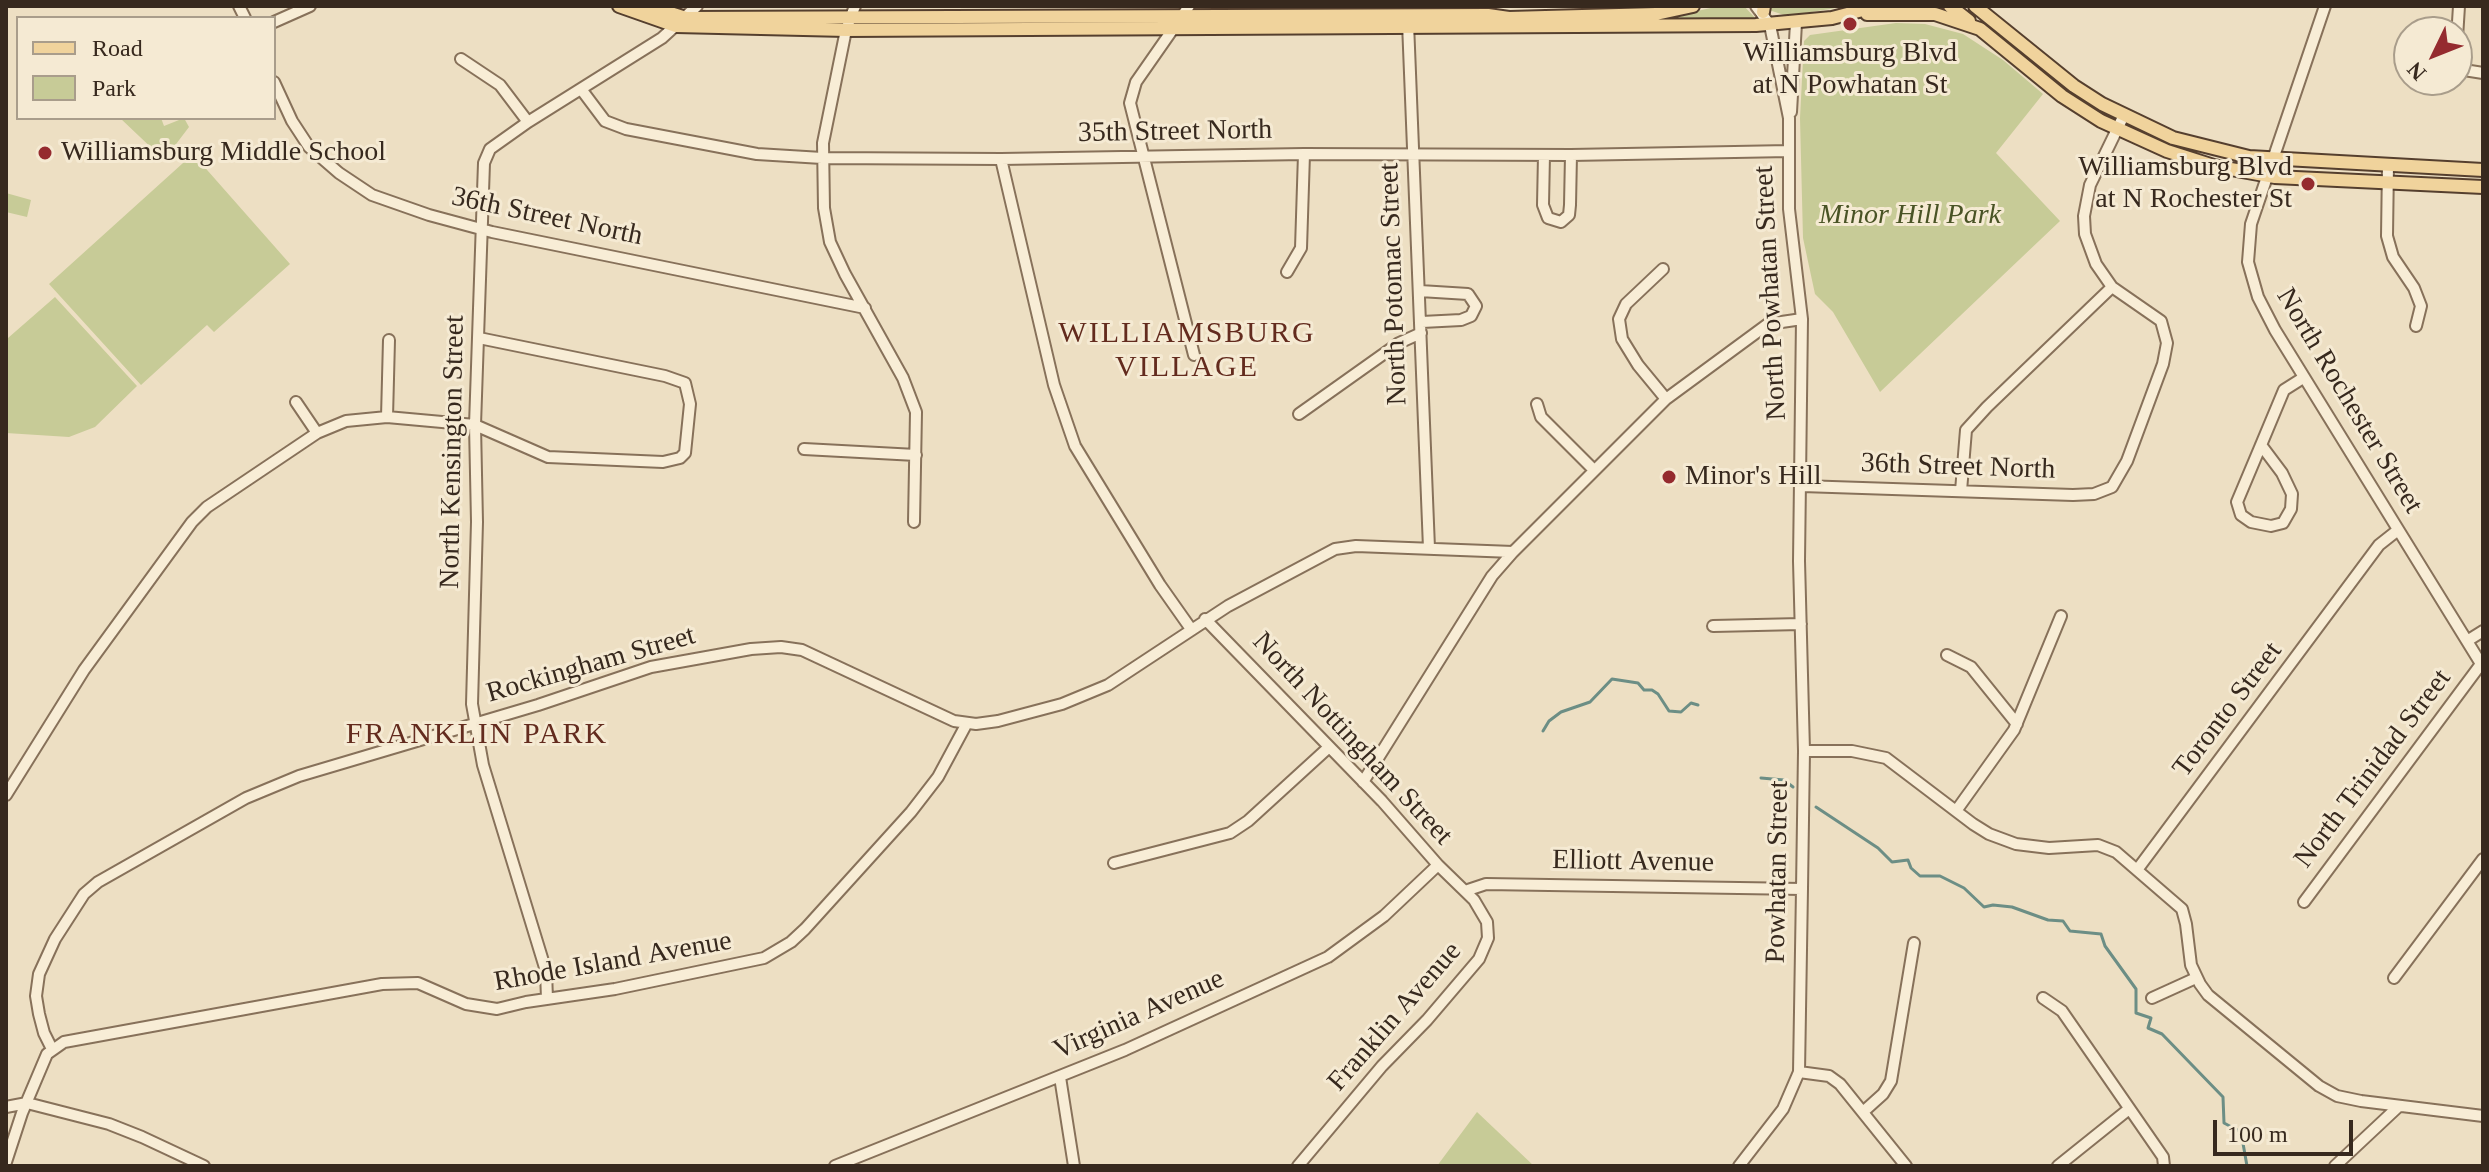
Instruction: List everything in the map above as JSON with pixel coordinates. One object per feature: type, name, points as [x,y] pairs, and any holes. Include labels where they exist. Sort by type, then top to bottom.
[{"type":"main road","points":[[619,6],[681,22],[1186,11],[1408,22]]},
{"type":"main road","points":[[648,6],[681,22]]},
{"type":"main road","points":[[1488,16],[1656,14],[1693,6]]},
{"type":"main road","points":[[1848,15],[1878,6]]},
{"type":"main road","points":[[1950,6],[2062,96],[2117,129],[2167,151],[2214,166],[2266,176],[2483,187]]},
{"type":"main road","points":[[1975,6],[2074,86],[2124,115],[2186,141],[2249,157],[2483,170]]},
{"type":"main road","points":[[1012,17],[1173,29],[1408,22],[1488,16],[1770,25],[1848,15],[1904,13],[1935,14],[1977,27]]},
{"type":"street","points":[[276,21],[310,6]]},
{"type":"street","name":"North Kensington Street","points":[[547,999],[546,971],[483,765],[472,704],[477,522],[475,425],[484,163],[490,149],[653,44],[697,6]]},
{"type":"street","name":"North Rochester Street","points":[[2325,6],[2251,224],[2248,262],[2258,297],[2303,378],[2482,665]]},
{"type":"street","name":"North Powhatan Street","points":[[1761,8],[1770,25],[1789,118]]},
{"type":"street","points":[[1186,11],[1136,82],[1130,103],[1194,355]]},
{"type":"street","points":[[851,18],[822,158],[824,208],[830,242],[903,378],[916,412],[914,522]]},
{"type":"street","name":"North Potomac Street","points":[[1408,22],[1429,548]]},
{"type":"street","name":"North Powhatan Street","points":[[1796,23],[1789,151],[1790,222],[1802,319],[1799,561]]},
{"type":"street","points":[[461,59],[500,85],[528,122]]},
{"type":"street","name":"36th Street North","points":[[276,86],[292,121],[309,147],[339,173],[372,195],[480,229],[865,308]]},
{"type":"street","name":"35th Street North","points":[[581,89],[605,121],[626,129],[757,154],[822,158],[1001,159],[1413,153],[1571,155],[1789,151]]},
{"type":"street","points":[[1961,491],[1966,430],[2112,287],[2091,254],[2084,216],[2090,185],[2124,115]]},
{"type":"street","points":[[1287,272],[1301,248],[1304,154]]},
{"type":"street","points":[[1544,155],[1543,205],[1548,218],[1561,222],[1569,215],[1571,155]]},
{"type":"street","points":[[1001,159],[1054,385],[1075,446],[1160,585],[1191,629]]},
{"type":"street","points":[[2388,165],[2387,236],[2393,257],[2414,288],[2421,306],[2416,326]]},
{"type":"street","points":[[1663,269],[1626,304],[1619,319],[1622,339],[1638,365],[1666,399]]},
{"type":"street","name":"36th Street North","points":[[1802,486],[2073,495],[2094,494],[2112,487],[2127,461],[2163,364],[2167,343],[2161,321],[2112,287]]},
{"type":"street","points":[[1299,414],[1421,327],[1461,320],[1471,316],[1476,306],[1468,294],[1420,291]]},
{"type":"street","points":[[1363,782],[1492,576],[1513,552],[1666,399],[1768,324],[1802,319]]},
{"type":"street","points":[[6,795],[84,670],[192,522],[207,507],[317,433],[346,421],[387,417],[475,425],[548,457],[663,462],[680,458],[685,453],[690,404],[685,383],[665,376],[479,338]]},
{"type":"street","points":[[387,417],[389,340]]},
{"type":"street","points":[[2261,445],[2282,473],[2292,494],[2291,509],[2283,523],[2271,526],[2251,522],[2241,515],[2237,502],[2284,390],[2303,378]]},
{"type":"street","points":[[296,402],[317,433]]},
{"type":"street","points":[[1537,404],[1541,417],[1594,470]]},
{"type":"street","points":[[804,449],[916,455]]},
{"type":"street","name":"Toronto Street","points":[[2137,870],[2379,545],[2398,530]]},
{"type":"street","name":"Rockingham Street","points":[[52,1049],[39,1014],[36,996],[39,974],[72,910],[90,888],[262,790],[651,667],[751,649],[794,648],[954,721],[998,721],[1087,695],[1108,685],[1205,619],[1335,549],[1356,546],[1513,552]]},
{"type":"street","name":"Powhatan Street","points":[[1739,1166],[1783,1109],[1799,1072],[1804,751],[1799,561]]},
{"type":"street","points":[[1956,811],[2002,751],[2017,724],[2061,616]]},
{"type":"street","name":"North Nottingham Street","points":[[1205,619],[1465,891]]},
{"type":"street","points":[[1713,626],[1801,624]]},
{"type":"street","name":"North Trinidad Street","points":[[2467,641],[2483,631]]},
{"type":"street","points":[[1947,655],[1971,667],[2017,724]]},
{"type":"street","name":"North Trinidad Street","points":[[2304,902],[2482,665]]},
{"type":"street","name":"Rhode Island Avenue","points":[[52,1049],[64,1042],[90,1035],[382,984],[425,985],[466,1004],[488,1009],[615,989],[764,958],[784,947],[805,929],[917,804],[938,777],[967,723]]},
{"type":"street","points":[[1114,863],[1230,833],[1248,821],[1328,748]]},
{"type":"street","points":[[1804,751],[1852,751],[1886,758],[1989,834],[2016,844],[2049,848],[2098,845],[2116,852],[2182,909],[2191,965],[2196,978],[2215,1002],[2319,1086],[2337,1096],[2483,1116]]},
{"type":"street","points":[[2394,978],[2483,859]]},
{"type":"street","name":"Virginia Avenue","points":[[835,1166],[1060,1077],[1328,957],[1384,916],[1438,865]]},
{"type":"street","name":"Elliott Avenue","points":[[1465,891],[1486,884],[1802,889]]},
{"type":"street","name":"Franklin Avenue","points":[[1298,1166],[1382,1066],[1427,1020],[1479,959],[1488,938],[1487,922],[1465,891]]},
{"type":"street","points":[[1863,1112],[1886,1091],[1891,1081],[1914,943]]},
{"type":"street","points":[[2152,998],[2196,978]]},
{"type":"street","points":[[2043,998],[2062,1011],[2163,1157],[2164,1166]]},
{"type":"street","points":[[6,1162],[27,1103],[52,1049]]},
{"type":"street","points":[[1799,1072],[1833,1078],[1906,1166]]},
{"type":"street","points":[[1060,1077],[1074,1166]]},
{"type":"street","points":[[6,1107],[27,1103],[125,1130],[204,1166]]},
{"type":"street","points":[[2335,1166],[2399,1106]]},
{"type":"street","points":[[2058,1166],[2129,1109]]},
{"type":"green space","points":[[1720,6],[1744,6],[1757,20],[1626,21],[1674,16]]},
{"type":"green space","points":[[1767,6],[1848,6],[1787,16],[1769,10]]},
{"type":"green space","name":"Minor Hill Park","points":[[1896,23],[1925,24],[1963,34],[2003,60],[2043,94],[1996,153],[2060,221],[1880,392],[1833,312],[1815,294],[1803,238],[1800,118],[1804,41],[1810,35]]},
{"type":"green space","points":[[122,120],[162,120],[164,126],[185,120],[189,127],[166,156],[159,155]]},
{"type":"green space","points":[[193,154],[290,264],[214,332],[207,325],[141,385],[49,284]]},
{"type":"green space","points":[[6,193],[31,200],[27,217],[6,212]]},
{"type":"green space","points":[[55,297],[137,386],[95,427],[69,437],[6,433],[8,338]]},
{"type":"green space","points":[[1477,1112],[1534,1166],[1437,1166]]},
{"type":"waterway","points":[[1543,731],[1549,721],[1561,712],[1590,702],[1612,679],[1638,683],[1644,690],[1652,690],[1669,711],[1681,712],[1691,703],[1698,705]]},
{"type":"waterway","points":[[1761,778],[1784,780],[1793,787]]},
{"type":"waterway","points":[[1816,807],[1878,848],[1892,862],[1908,860],[1920,876],[1940,876],[1964,888],[1984,907],[2012,907],[2048,920],[2063,921],[2070,931],[2101,934],[2105,946],[2136,989],[2136,1013],[2151,1018],[2148,1028],[2162,1034],[2223,1097],[2224,1123],[2241,1132],[2247,1166]]},
{"type":"place","name":"Williamsburg Blvd at N Powhatan St","points":[[1850,24]]},
{"type":"place","name":"Williamsburg Middle School","points":[[45,153]]},
{"type":"place","name":"Williamsburg Blvd at N Rochester St","points":[[2308,184]]},
{"type":"place","name":"Minor's Hill","points":[[1669,477]]},
{"type":"district","name":"WILLIAMSBURG VILLAGE","points":[[1187,351]]},
{"type":"district","name":"FRANKLIN PARK","points":[[477,735]]}]
